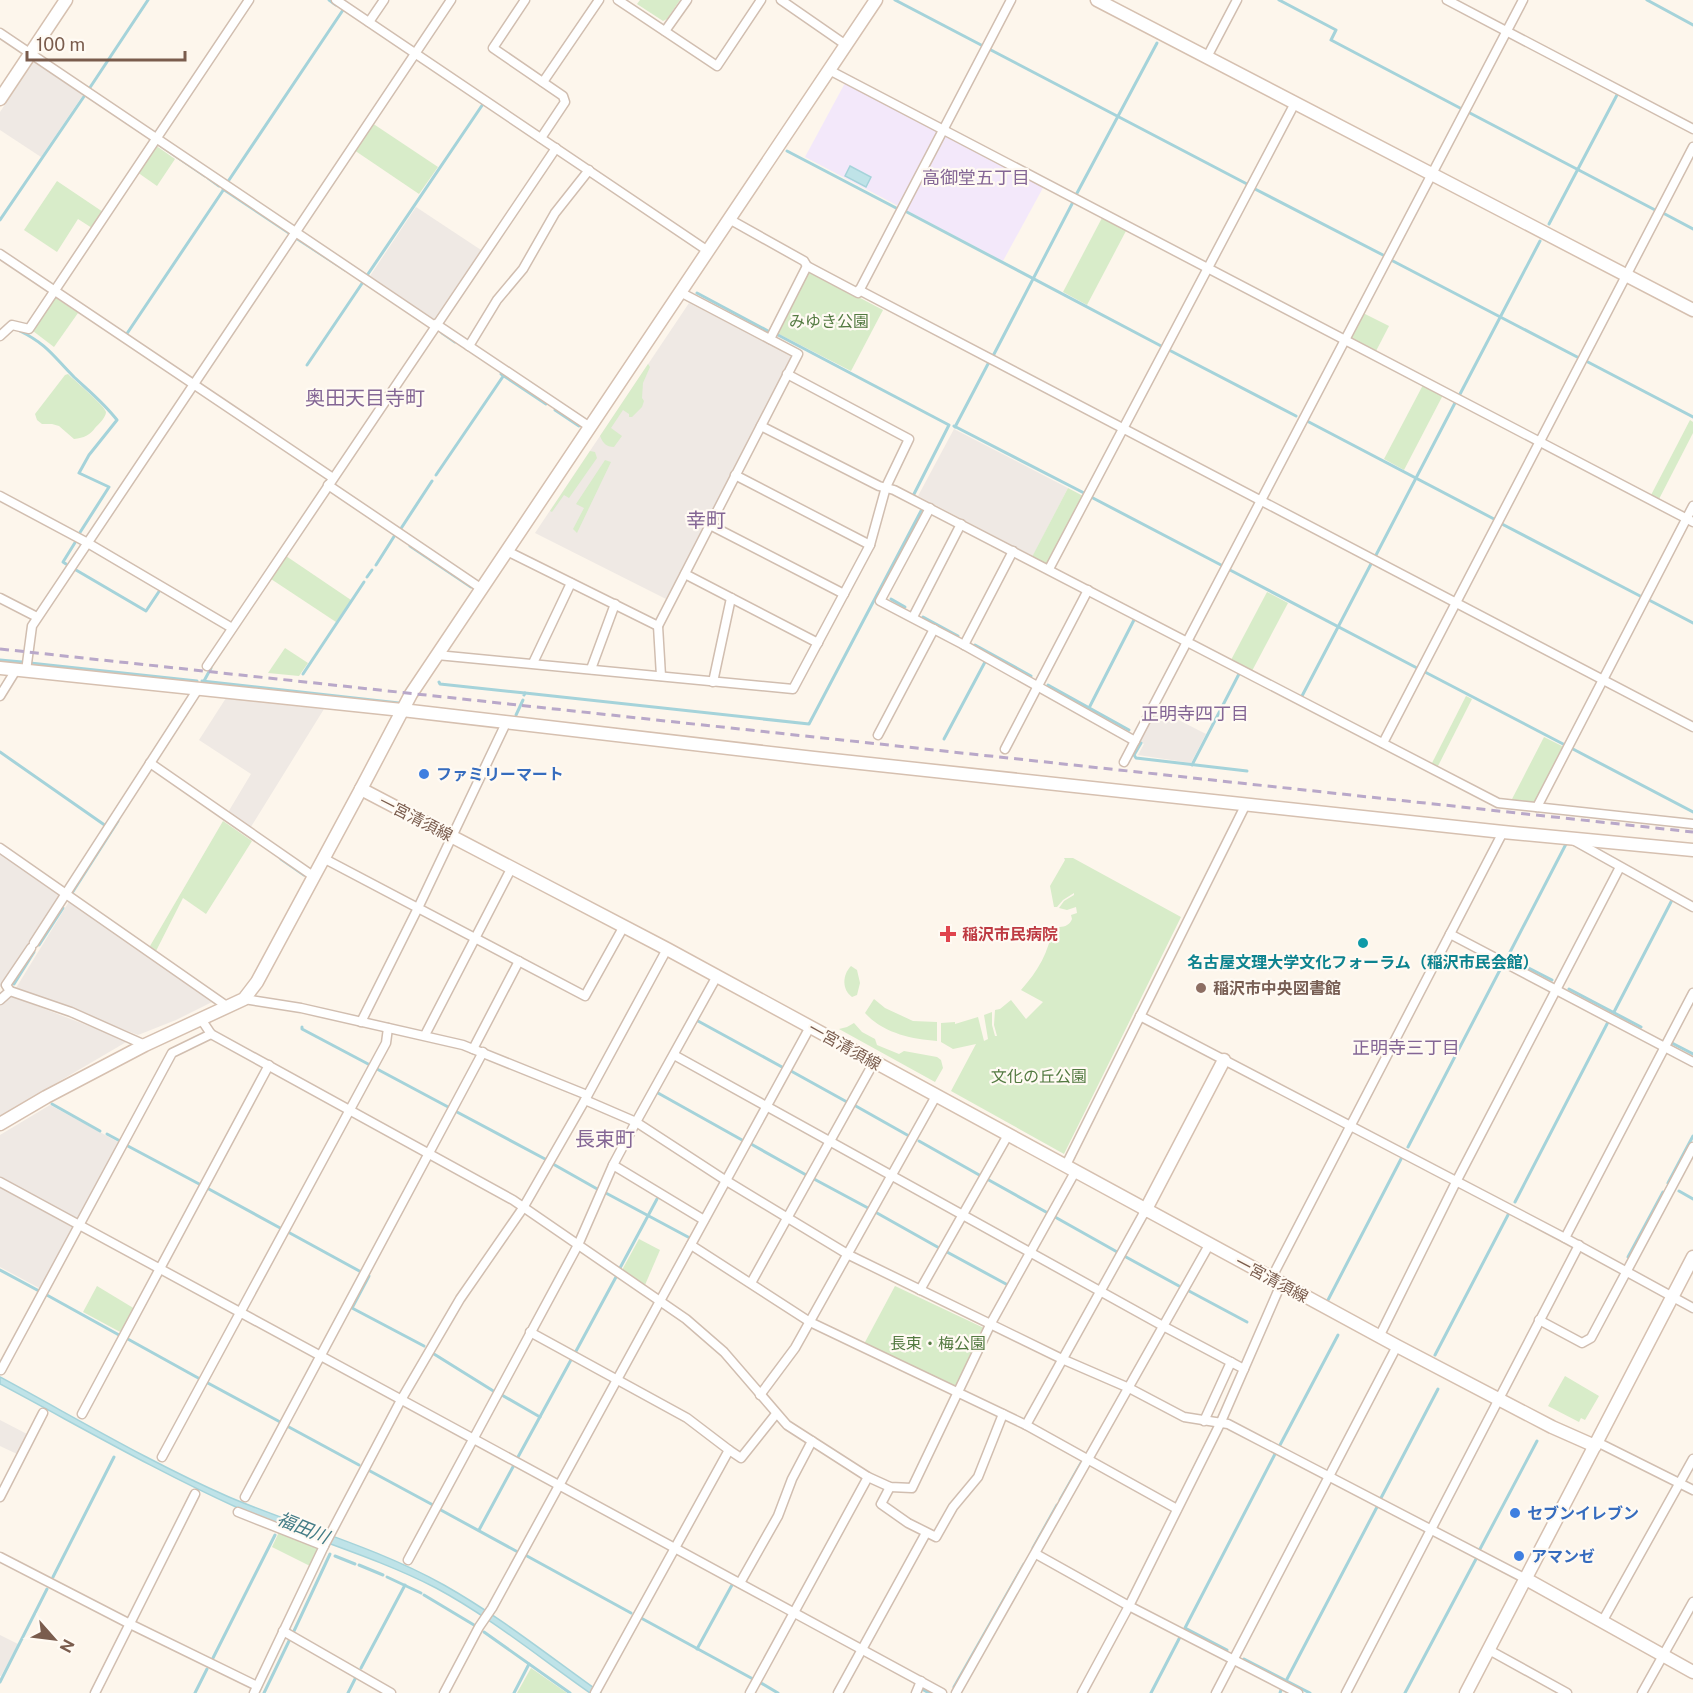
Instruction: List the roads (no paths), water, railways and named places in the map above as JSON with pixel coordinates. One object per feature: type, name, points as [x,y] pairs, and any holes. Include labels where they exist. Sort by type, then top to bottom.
[{"type":"street","points":[[0,99],[66,0]]},
{"type":"street","points":[[0,336],[12,325],[29,329],[249,0]]},
{"type":"street","points":[[336,0],[708,251]]},
{"type":"street","points":[[369,22],[384,0]]},
{"type":"street","points":[[0,696],[21,670],[32,626],[86,542],[451,0]]},
{"type":"street","points":[[525,0],[493,48],[563,96],[565,102],[541,138]]},
{"type":"street","points":[[543,82],[599,0]]},
{"type":"street","points":[[618,0],[717,66],[761,0]]},
{"type":"street","points":[[665,31],[687,0]]},
{"type":"street","points":[[781,0],[846,45]]},
{"type":"street","points":[[361,789],[402,710],[437,655],[876,0]]},
{"type":"street","points":[[859,290],[1011,0]]},
{"type":"street","points":[[1097,0],[1693,310]]},
{"type":"street","points":[[1207,57],[1237,0]]},
{"type":"street","points":[[1447,0],[1693,129]]},
{"type":"street","points":[[1124,762],[1523,0]]},
{"type":"street","points":[[0,33],[590,427]]},
{"type":"street","points":[[829,70],[1690,520]]},
{"type":"street","points":[[1049,569],[1295,103]]},
{"type":"street","points":[[1383,743],[1693,147]]},
{"type":"street","points":[[207,666],[556,148]]},
{"type":"street","points":[[469,346],[497,300],[523,269],[555,213],[589,170]]},
{"type":"street","points":[[729,219],[804,261],[807,266],[858,292],[859,290],[1693,727]]},
{"type":"street","points":[[0,254],[193,384],[482,589]]},
{"type":"street","points":[[770,339],[807,266]]},
{"type":"street","points":[[661,676],[658,626],[798,354],[680,292]]},
{"type":"street","points":[[437,655],[793,689],[870,545],[886,487],[909,439],[787,374]]},
{"type":"street","points":[[761,426],[879,486],[886,487],[930,508],[1498,803],[1693,824]]},
{"type":"street","points":[[735,475],[870,545]]},
{"type":"street","points":[[0,496],[86,542],[232,628]]},
{"type":"street","points":[[1537,807],[1690,520],[1693,506]]},
{"type":"street","points":[[930,508],[880,601],[964,645],[1135,741]]},
{"type":"street","points":[[912,617],[961,524]]},
{"type":"street","points":[[710,525],[844,594]]},
{"type":"street","points":[[507,551],[658,626]]},
{"type":"street","points":[[964,645],[1013,551]]},
{"type":"street","points":[[685,574],[818,644]]},
{"type":"street","points":[[533,663],[572,583]]},
{"type":"street","points":[[1005,749],[1088,590]]},
{"type":"street","points":[[0,598],[38,617]]},
{"type":"street","points":[[713,682],[731,598]]},
{"type":"street","points":[[591,669],[615,604]]},
{"type":"street","points":[[878,735],[934,629]]},
{"type":"street","points":[[0,668],[402,710],[1503,832],[1566,836],[1693,850]]},
{"type":"street","points":[[145,1045],[81,1016],[10,991],[6,985],[198,689]]},
{"type":"street","points":[[361,1022],[453,837],[506,723]]},
{"type":"street","points":[[150,763],[313,876]]},
{"type":"street","name":"一宮清須線","points":[[0,1124],[145,1045],[244,999],[257,982],[361,789],[667,948],[1378,1337],[1551,1427],[1596,1444]]},
{"type":"street","points":[[201,1019],[211,1034],[430,1154],[523,1208],[686,1319],[724,1352],[787,1425],[868,1477],[890,1487],[912,1488],[991,1323],[1030,1252],[1140,1016],[1246,804]]},
{"type":"street","points":[[1082,1693],[1220,1424],[1244,1369],[1276,1281],[1350,1126],[1503,832]]},
{"type":"street","points":[[1566,836],[1693,907]]},
{"type":"street","points":[[0,848],[228,1007]]},
{"type":"street","points":[[323,858],[585,996],[624,926]]},
{"type":"street","points":[[425,1035],[512,867]]},
{"type":"street","points":[[1378,1337],[1620,867]]},
{"type":"street","points":[[1450,934],[1693,1062]]},
{"type":"street","points":[[0,1557],[256,1690],[331,1532],[401,1400],[460,1299],[523,1208],[586,1098],[667,948]]},
{"type":"street","points":[[473,1049],[519,961]]},
{"type":"street","points":[[408,1560],[578,1245],[636,1122],[717,976]]},
{"type":"street","points":[[0,1000],[10,991]]},
{"type":"street","points":[[1565,1238],[1693,993]]},
{"type":"street","points":[[244,999],[301,1008],[425,1035],[483,1052],[586,1098],[636,1122],[725,1180],[849,1255],[1062,1359],[1129,1388],[1184,1418],[1228,1424],[1526,1579],[1693,1672]]},
{"type":"street","points":[[1140,1016],[1579,1245],[1693,1308]]},
{"type":"street","points":[[444,1693],[810,1027]]},
{"type":"street","points":[[162,1457],[386,1043],[388,1028]]},
{"type":"street","points":[[1,1370],[172,1053],[211,1034]]},
{"type":"street","points":[[245,1497],[483,1052]]},
{"type":"street","points":[[674,1054],[1244,1369]]},
{"type":"street","points":[[1026,1425],[1145,1211],[1224,1060]]},
{"type":"street","points":[[751,1283],[874,1062]]},
{"type":"street","points":[[82,1414],[269,1065]]},
{"type":"street","points":[[760,1395],[795,1348],[936,1096]]},
{"type":"street","points":[[920,1290],[1008,1135]]},
{"type":"street","points":[[1539,1320],[1582,1343],[1591,1338],[1693,1147]]},
{"type":"street","points":[[614,1165],[704,1221]]},
{"type":"street","points":[[0,1182],[942,1693]]},
{"type":"street","points":[[691,1245],[810,1322],[1026,1425],[1177,1509]]},
{"type":"street","points":[[956,1693],[1209,1245]]},
{"type":"street","points":[[1346,1693],[1579,1245]]},
{"type":"street","points":[[1466,1693],[1693,1257]]},
{"type":"street","points":[[530,1332],[687,1418],[741,1458],[776,1414]]},
{"type":"street","points":[[1216,1693],[1397,1346]]},
{"type":"street","points":[[1204,1421],[1231,1362]]},
{"type":"street","points":[[0,1497],[43,1413]]},
{"type":"street","points":[[890,1487],[881,1504],[902,1520],[936,1537],[953,1507],[978,1477],[1003,1414]]},
{"type":"street","points":[[740,1583],[778,1516],[792,1479],[812,1441]]},
{"type":"street","points":[[1596,1444],[1693,1490]]},
{"type":"street","points":[[597,1690],[729,1450]]},
{"type":"street","points":[[1602,1622],[1693,1459]]},
{"type":"street","points":[[750,1693],[868,1477]]},
{"type":"street","points":[[96,1693],[195,1494]]},
{"type":"street","points":[[238,1512],[324,1546]]},
{"type":"street","points":[[838,1693],[926,1533]]},
{"type":"street","points":[[1036,1554],[1298,1693]]},
{"type":"street","points":[[1642,1693],[1693,1602]]},
{"type":"street","points":[[283,1631],[391,1693]]},
{"type":"street","points":[[1489,1650],[1564,1692]]},
{"type":"street","points":[[916,1693],[921,1682]]},
{"type":"water","points":[[850,166],[871,177],[866,187],[845,176]]},
{"type":"water","name":"福田川","points":[[0,1377],[200,1484],[256,1508],[392,1559],[444,1585],[504,1623],[601,1693],[590,1693],[495,1625],[436,1588],[412,1576],[207,1494],[0,1384]]},
{"type":"waterway","points":[[89,89],[148,0]]},
{"type":"waterway","points":[[329,0],[336,5]]},
{"type":"waterway","points":[[895,0],[983,46]]},
{"type":"waterway","points":[[1279,0],[1336,30],[1331,40],[1460,108]]},
{"type":"waterway","points":[[1647,0],[1693,25]]},
{"type":"waterway","points":[[227,183],[343,10]]},
{"type":"waterway","points":[[1076,195],[1157,43]]},
{"type":"waterway","points":[[989,49],[1247,184]]},
{"type":"waterway","points":[[1549,224],[1618,93]]},
{"type":"waterway","points":[[0,220],[85,95]]},
{"type":"waterway","points":[[368,274],[483,104]]},
{"type":"waterway","points":[[1468,112],[1657,211]]},
{"type":"waterway","points":[[158,144],[205,176]]},
{"type":"waterway","points":[[787,151],[898,209]]},
{"type":"waterway","points":[[208,178],[219,186]]},
{"type":"waterway","points":[[1253,188],[1383,255]]},
{"type":"waterway","points":[[223,189],[289,233]]},
{"type":"waterway","points":[[126,335],[224,189]]},
{"type":"waterway","points":[[993,356],[1073,202]]},
{"type":"waterway","points":[[905,211],[1163,347]]},
{"type":"waterway","points":[[1663,213],[1693,229]]},
{"type":"waterway","points":[[296,238],[345,270]]},
{"type":"waterway","points":[[1459,396],[1540,241]]},
{"type":"waterway","points":[[1391,260],[1581,359]]},
{"type":"waterway","points":[[307,365],[363,282]]},
{"type":"waterway","points":[[697,293],[768,331]]},
{"type":"waterway","points":[[20,331],[50,351],[117,420],[89,455],[79,473],[109,487],[79,534]]},
{"type":"waterway","points":[[442,333],[455,342]]},
{"type":"waterway","points":[[778,335],[949,425],[914,494]]},
{"type":"waterway","points":[[1169,350],[1296,416]]},
{"type":"waterway","points":[[1586,361],[1693,417]]},
{"type":"waterway","points":[[955,427],[989,362]]},
{"type":"waterway","points":[[501,374],[546,404]]},
{"type":"waterway","points":[[436,475],[504,375]]},
{"type":"waterway","points":[[1375,557],[1456,401]]},
{"type":"waterway","points":[[555,410],[579,426]]},
{"type":"waterway","points":[[1307,421],[1494,519]]},
{"type":"waterway","points":[[954,426],[1086,494]]},
{"type":"waterway","points":[[400,530],[432,481]]},
{"type":"waterway","points":[[1091,497],[1221,565]]},
{"type":"waterway","points":[[525,693],[809,724],[921,511]]},
{"type":"waterway","points":[[1500,523],[1642,597]]},
{"type":"waterway","points":[[376,565],[395,535]]},
{"type":"waterway","points":[[66,564],[63,562],[76,541]]},
{"type":"waterway","points":[[410,546],[471,587]]},
{"type":"waterway","points":[[1302,696],[1372,562]]},
{"type":"waterway","points":[[76,570],[146,611],[160,590],[162,591]]},
{"type":"waterway","points":[[367,577],[372,570]]},
{"type":"waterway","points":[[1230,570],[1417,668]]},
{"type":"waterway","points":[[303,674],[364,582]]},
{"type":"waterway","points":[[891,599],[905,607]]},
{"type":"waterway","points":[[1647,599],[1693,623]]},
{"type":"waterway","points":[[923,617],[958,636]]},
{"type":"waterway","points":[[1089,708],[1135,618]]},
{"type":"waterway","points":[[975,645],[1031,676]]},
{"type":"waterway","points":[[0,660],[22,662]]},
{"type":"waterway","points":[[944,739],[985,662]]},
{"type":"waterway","points":[[30,663],[197,681]]},
{"type":"waterway","points":[[204,681],[211,668]]},
{"type":"waterway","points":[[1423,671],[1565,745]]},
{"type":"waterway","points":[[1192,765],[1240,672]]},
{"type":"waterway","points":[[202,681],[399,703]]},
{"type":"waterway","points":[[439,682],[440,684],[525,693],[524,695]]},
{"type":"waterway","points":[[1048,685],[1129,730]]},
{"type":"waterway","points":[[516,715],[523,700]]},
{"type":"waterway","points":[[1141,743],[1134,755],[1136,758],[1247,771]]},
{"type":"waterway","points":[[1571,748],[1693,812]]},
{"type":"waterway","points":[[0,752],[106,826]]},
{"type":"waterway","points":[[72,893],[118,821]]},
{"type":"waterway","points":[[1507,958],[1566,844]]},
{"type":"waterway","points":[[281,859],[304,875]]},
{"type":"waterway","points":[[1614,1012],[1672,900]]},
{"type":"waterway","points":[[39,945],[63,908]]},
{"type":"waterway","points":[[14,984],[34,952]]},
{"type":"waterway","points":[[1507,957],[1552,980]]},
{"type":"waterway","points":[[1408,1147],[1502,966]]},
{"type":"waterway","points":[[1569,989],[1641,1027]]},
{"type":"waterway","points":[[698,1021],[782,1067]]},
{"type":"waterway","points":[[1515,1202],[1608,1022]]},
{"type":"waterway","points":[[302,1027],[370,1065]]},
{"type":"waterway","points":[[1670,1042],[1693,1054]]},
{"type":"waterway","points":[[377,1069],[450,1108]]},
{"type":"waterway","points":[[791,1071],[847,1102]]},
{"type":"waterway","points":[[658,1093],[742,1140]]},
{"type":"waterway","points":[[52,1104],[100,1131]]},
{"type":"waterway","points":[[854,1105],[909,1136]]},
{"type":"waterway","points":[[457,1112],[545,1159]]},
{"type":"waterway","points":[[107,1134],[120,1141]]},
{"type":"waterway","points":[[1668,1183],[1693,1136]]},
{"type":"waterway","points":[[919,1141],[981,1176]]},
{"type":"waterway","points":[[751,1144],[808,1176]]},
{"type":"waterway","points":[[126,1145],[201,1185]]},
{"type":"waterway","points":[[1328,1300],[1401,1159]]},
{"type":"waterway","points":[[553,1164],[599,1190]]},
{"type":"waterway","points":[[814,1179],[868,1208]]},
{"type":"waterway","points":[[987,1179],[1046,1212]]},
{"type":"waterway","points":[[207,1188],[282,1229]]},
{"type":"waterway","points":[[1679,1191],[1693,1199]]},
{"type":"waterway","points":[[604,1192],[688,1237]]},
{"type":"waterway","points":[[1628,1257],[1663,1192]]},
{"type":"waterway","points":[[620,1268],[657,1199]]},
{"type":"waterway","points":[[877,1213],[941,1249]]},
{"type":"waterway","points":[[1435,1355],[1509,1213]]},
{"type":"waterway","points":[[1055,1217],[1119,1253]]},
{"type":"waterway","points":[[288,1232],[363,1273]]},
{"type":"waterway","points":[[947,1252],[1006,1284]]},
{"type":"waterway","points":[[1126,1257],[1179,1286]]},
{"type":"waterway","points":[[0,1270],[39,1291]]},
{"type":"waterway","points":[[369,1276],[352,1308],[424,1346]]},
{"type":"waterway","points":[[575,1353],[616,1277]]},
{"type":"waterway","points":[[1189,1291],[1247,1322]]},
{"type":"waterway","points":[[45,1294],[119,1335]]},
{"type":"waterway","points":[[1280,1445],[1338,1335]]},
{"type":"waterway","points":[[126,1338],[200,1379]]},
{"type":"waterway","points":[[434,1354],[495,1392]]},
{"type":"waterway","points":[[518,1457],[572,1358]]},
{"type":"waterway","points":[[206,1382],[282,1423]]},
{"type":"waterway","points":[[1381,1498],[1438,1389]]},
{"type":"waterway","points":[[500,1394],[540,1417]]},
{"type":"waterway","points":[[287,1426],[359,1465]]},
{"type":"waterway","points":[[1480,1549],[1537,1441]]},
{"type":"waterway","points":[[1227,1650],[1185,1628],[1275,1454]]},
{"type":"waterway","points":[[53,1577],[114,1457]]},
{"type":"waterway","points":[[1060,1500],[1081,1463]]},
{"type":"waterway","points":[[479,1530],[514,1465]]},
{"type":"waterway","points":[[370,1471],[433,1505]]},
{"type":"waterway","points":[[1033,1548],[1057,1505]]},
{"type":"waterway","points":[[1286,1681],[1377,1507]]},
{"type":"waterway","points":[[439,1509],[516,1551]]},
{"type":"waterway","name":"福田川","points":[[213,1658],[275,1535]]},
{"type":"waterway","name":"福田川","points":[[294,1631],[330,1554]]},
{"type":"waterway","points":[[335,1556],[355,1564]]},
{"type":"waterway","points":[[527,1556],[631,1613]]},
{"type":"waterway","points":[[1405,1693],[1476,1559]]},
{"type":"waterway","points":[[954,1687],[1024,1564]]},
{"type":"waterway","points":[[359,1565],[383,1575]]},
{"type":"waterway","points":[[387,1577],[421,1593]]},
{"type":"waterway","points":[[361,1668],[405,1585]]},
{"type":"waterway","points":[[697,1649],[732,1585]]},
{"type":"waterway","points":[[0,1682],[47,1589]]},
{"type":"waterway","points":[[424,1595],[474,1625]]},
{"type":"waterway","points":[[641,1618],[753,1679]]},
{"type":"waterway","points":[[484,1632],[570,1693]]},
{"type":"waterway","points":[[1151,1693],[1180,1637]]},
{"type":"waterway","points":[[264,1693],[289,1641]]},
{"type":"waterway","points":[[1244,1659],[1310,1693]]},
{"type":"waterway","points":[[514,1693],[529,1664]]},
{"type":"waterway","points":[[195,1693],[207,1669]]},
{"type":"waterway","points":[[348,1693],[355,1679]]},
{"type":"waterway","points":[[761,1683],[778,1693]]},
{"type":"waterway","points":[[922,1689],[929,1693]]},
{"type":"railway","points":[[0,649],[1693,832]]},
{"type":"place","name":"ファミリーマート","points":[[424,774]]},
{"type":"place","name":"稲沢市民病院","points":[[948,934]]},
{"type":"place","name":"名古屋文理大学文化フォーラム（稲沢市民会館）","points":[[1363,943]]},
{"type":"place","name":"稲沢市中央図書館","points":[[1201,988]]},
{"type":"place","name":"セブンイレブン","points":[[1515,1513]]},
{"type":"place","name":"アマンゼ","points":[[1519,1556]]},
{"type":"district","name":"高御堂五丁目","points":[[976,178]]},
{"type":"district","name":"奥田天目寺町","points":[[365,398]]},
{"type":"district","name":"幸町","points":[[706,520]]},
{"type":"district","name":"正明寺四丁目","points":[[1195,714]]},
{"type":"district","name":"正明寺三丁目","points":[[1406,1048]]},
{"type":"district","name":"長束町","points":[[605,1139]]},
{"type":"park label","name":"みゆき公園","points":[[829,321]]},
{"type":"park label","name":"文化の丘公園","points":[[1039,1076]]},
{"type":"park label","name":"長束・梅公園","points":[[938,1343]]}]
